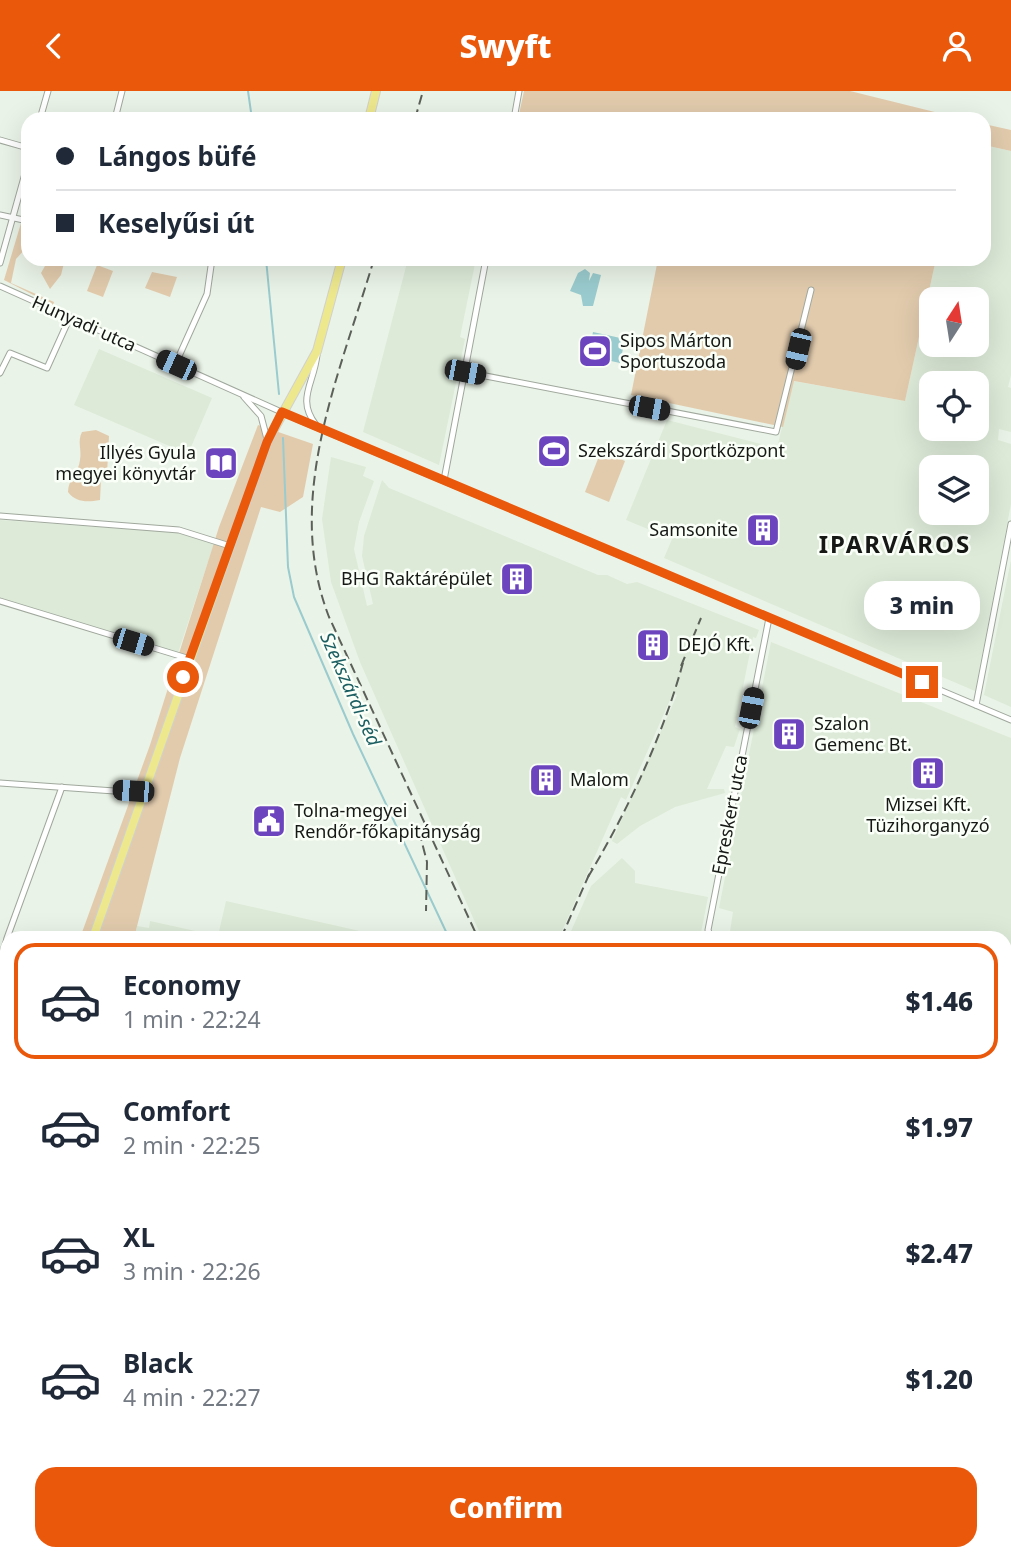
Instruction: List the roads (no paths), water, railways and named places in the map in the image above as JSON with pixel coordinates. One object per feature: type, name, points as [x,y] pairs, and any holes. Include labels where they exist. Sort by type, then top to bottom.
[{"type":"main road","points":[[371,112],[376,91]]},
{"type":"main road","points":[[95,931],[267,442],[317,351],[340,266]]},
{"type":"street","points":[[42,112],[48,91]]},
{"type":"street","points":[[116,112],[122,91]]},
{"type":"street","points":[[515,112],[519,91]]},
{"type":"street","points":[[0,140],[21,146]]},
{"type":"street","points":[[0,263],[21,194]]},
{"type":"street","points":[[0,215],[21,220]]},
{"type":"street","points":[[176,365],[207,295],[211,266]]},
{"type":"street","points":[[444,480],[485,266]]},
{"type":"street","name":"Hunyadi utca","points":[[0,286],[282,412],[1011,720]]},
{"type":"street","points":[[465,372],[776,432],[811,290]]},
{"type":"street","points":[[0,373],[10,353],[47,368],[70,317]]},
{"type":"street","points":[[317,351],[315,370],[305,403],[306,413],[317,427]]},
{"type":"street","points":[[242,394],[261,416],[267,442]]},
{"type":"street","points":[[0,516],[179,530],[230,545]]},
{"type":"street","points":[[976,705],[1011,524]]},
{"type":"street","points":[[0,601],[190,659]]},
{"type":"street","name":"Epreskert utca","points":[[708,931],[769,618]]},
{"type":"street","points":[[0,783],[144,793]]},
{"type":"street","points":[[10,931],[62,787]]},
{"type":"water","points":[[585,269],[590,273],[589,281],[593,273],[601,275],[593,306],[583,306],[581,295],[570,291],[578,273]]},
{"type":"water","points":[[593,332],[625,339],[620,363],[588,356]]},
{"type":"waterway","name":"Szekszárdi-séd","points":[[248,91],[251,112]]},
{"type":"waterway","name":"Szekszárdi-séd","points":[[267,266],[279,394]]},
{"type":"waterway","name":"Szekszárdi-séd","points":[[283,438],[288,567],[294,597],[353,734],[446,931]]},
{"type":"railway","points":[[417,112],[423,91]]},
{"type":"railway","points":[[372,266],[333,391],[322,437],[314,482],[312,527],[316,572],[329,617],[475,931]]},
{"type":"railway","points":[[681,666],[701,618]]},
{"type":"railway","points":[[588,877],[643,771],[666,715],[684,659]]},
{"type":"railway","points":[[419,831],[427,862],[426,911]]},
{"type":"railway","points":[[564,931],[592,868]]},
{"type":"place","name":"Sipos Márton Sportuszoda","points":[[595,351]]},
{"type":"place","name":"Szekszárdi Sportközpont","points":[[554,451]]},
{"type":"place","name":"Illyés Gyula megyei könyvtár","points":[[221,463]]},
{"type":"place","name":"Samsonite","points":[[763,530]]},
{"type":"place","name":"BHG Raktárépület","points":[[517,579]]},
{"type":"place","name":"DEJÓ Kft.","points":[[653,645]]},
{"type":"place","name":"Szalon Gemenc Bt.","points":[[789,734]]},
{"type":"place","name":"Mizsei Kft. Tüzihorganyzó","points":[[928,773]]},
{"type":"place","name":"Malom","points":[[546,780]]},
{"type":"place","name":"Tolna-megyei Rendőr-főkapitányság","points":[[269,821]]},
{"type":"district","name":"IPARVÁROS","points":[[895,545]]}]
